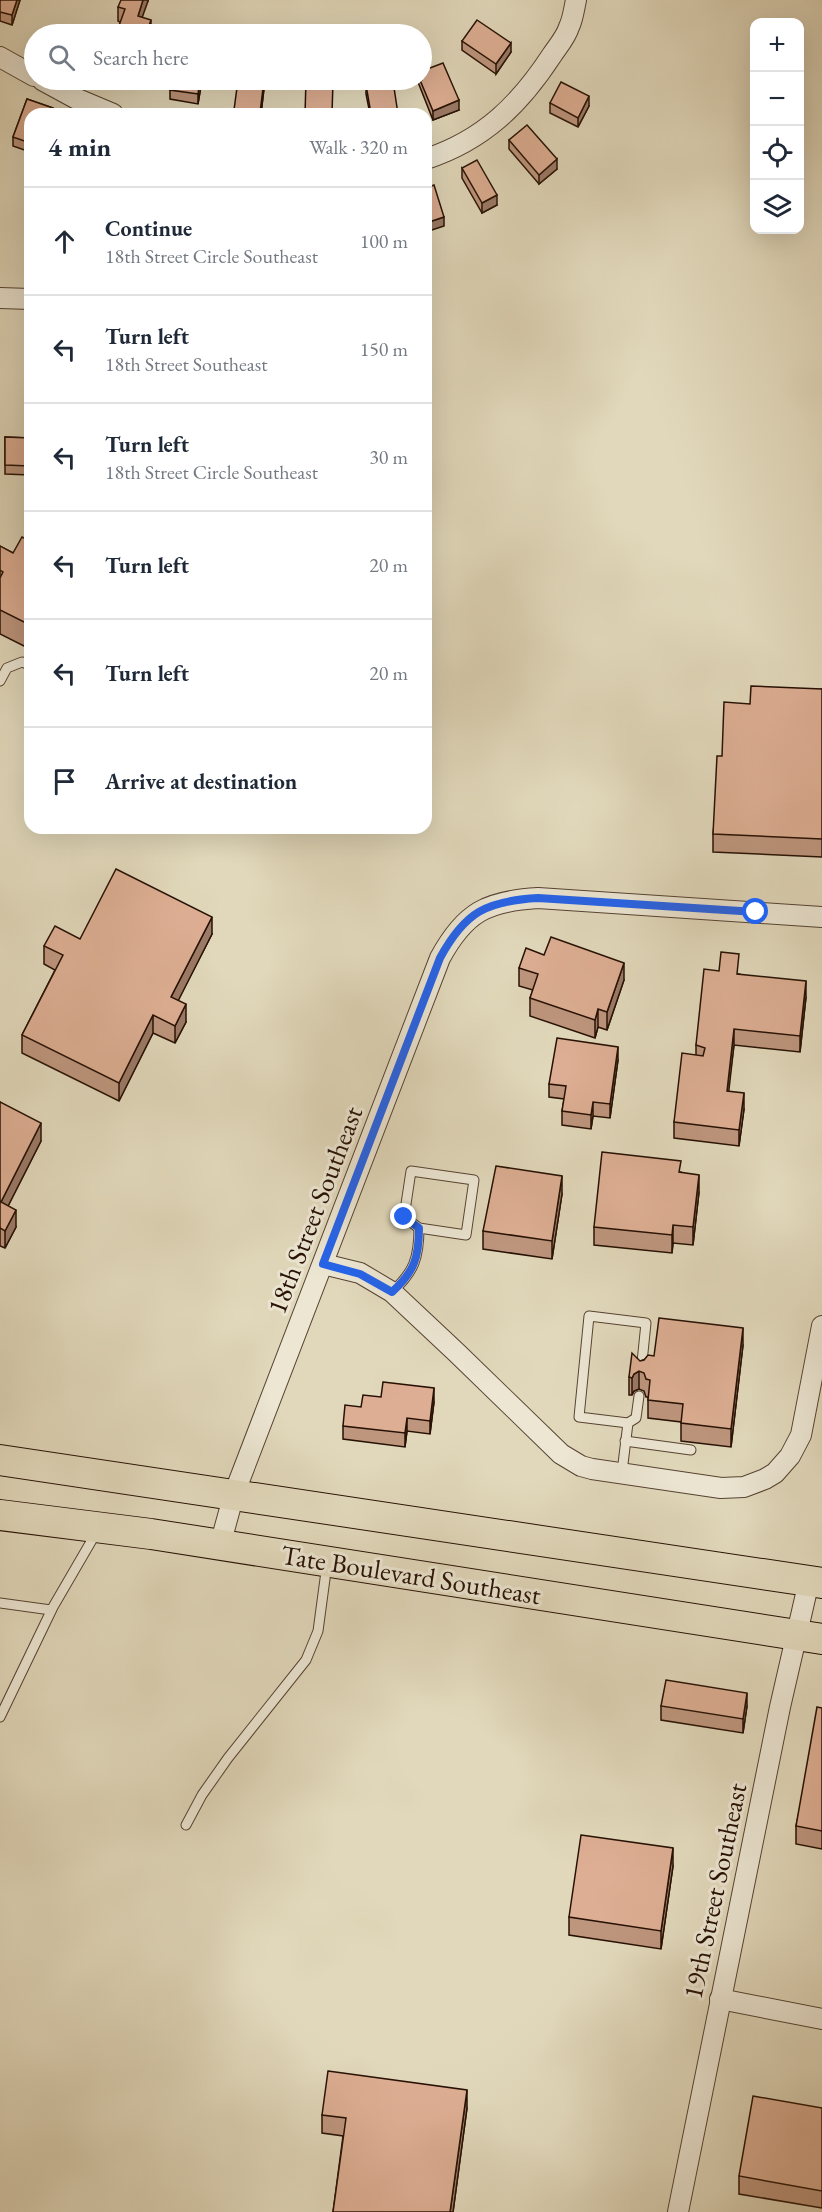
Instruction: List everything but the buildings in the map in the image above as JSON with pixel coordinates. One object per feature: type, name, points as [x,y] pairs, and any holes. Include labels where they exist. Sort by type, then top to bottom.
[{"type":"main road","name":"Tate Boulevard Southeast","points":[[0,1460],[815,1582]]},
{"type":"main road","name":"Tate Boulevard Southeast","points":[[0,1515],[100,1526],[810,1637]]},
{"type":"street","points":[[432,157],[458,146],[486,129],[511,108],[533,83],[569,28],[576,0]]},
{"type":"street","points":[[0,57],[24,70]]},
{"type":"street","points":[[60,90],[98,108]]},
{"type":"street","points":[[0,298],[24,299]]},
{"type":"street","name":"18th Street Southeast","points":[[220,1545],[234,1494],[440,958],[458,930],[483,908],[494,903],[512,899],[538,898],[822,917]]},
{"type":"street","points":[[323,1264],[360,1274],[392,1292],[561,1454],[581,1466],[733,1488],[755,1484],[775,1473],[790,1456],[801,1436],[822,1326]]},
{"type":"street","name":"19th Street Southeast","points":[[678,2212],[780,1707],[810,1637],[815,1582]]},
{"type":"street","points":[[720,1999],[822,2019]]},
{"type":"lane","points":[[0,681],[7,668],[24,663]]},
{"type":"lane","points":[[411,1171],[474,1180],[466,1235],[419,1228],[404,1217],[411,1171]]},
{"type":"lane","points":[[392,1292],[411,1272],[417,1255],[419,1228]]},
{"type":"lane","points":[[628,1424],[579,1417],[589,1316],[646,1323],[641,1372]]},
{"type":"lane","points":[[622,1472],[628,1424],[636,1418],[639,1396]]},
{"type":"lane","points":[[625,1442],[691,1450]]},
{"type":"lane","points":[[0,1717],[51,1610],[100,1526]]},
{"type":"lane","points":[[186,1825],[202,1795],[228,1758],[306,1660],[318,1631],[327,1562]]},
{"type":"lane","points":[[0,1603],[51,1610]]},
{"type":"route","points":[[404,1217],[419,1228],[419,1243],[411,1272],[392,1292],[360,1274],[323,1264],[440,958],[448,942],[473,915],[494,903],[512,899],[538,898],[756,912]]}]
